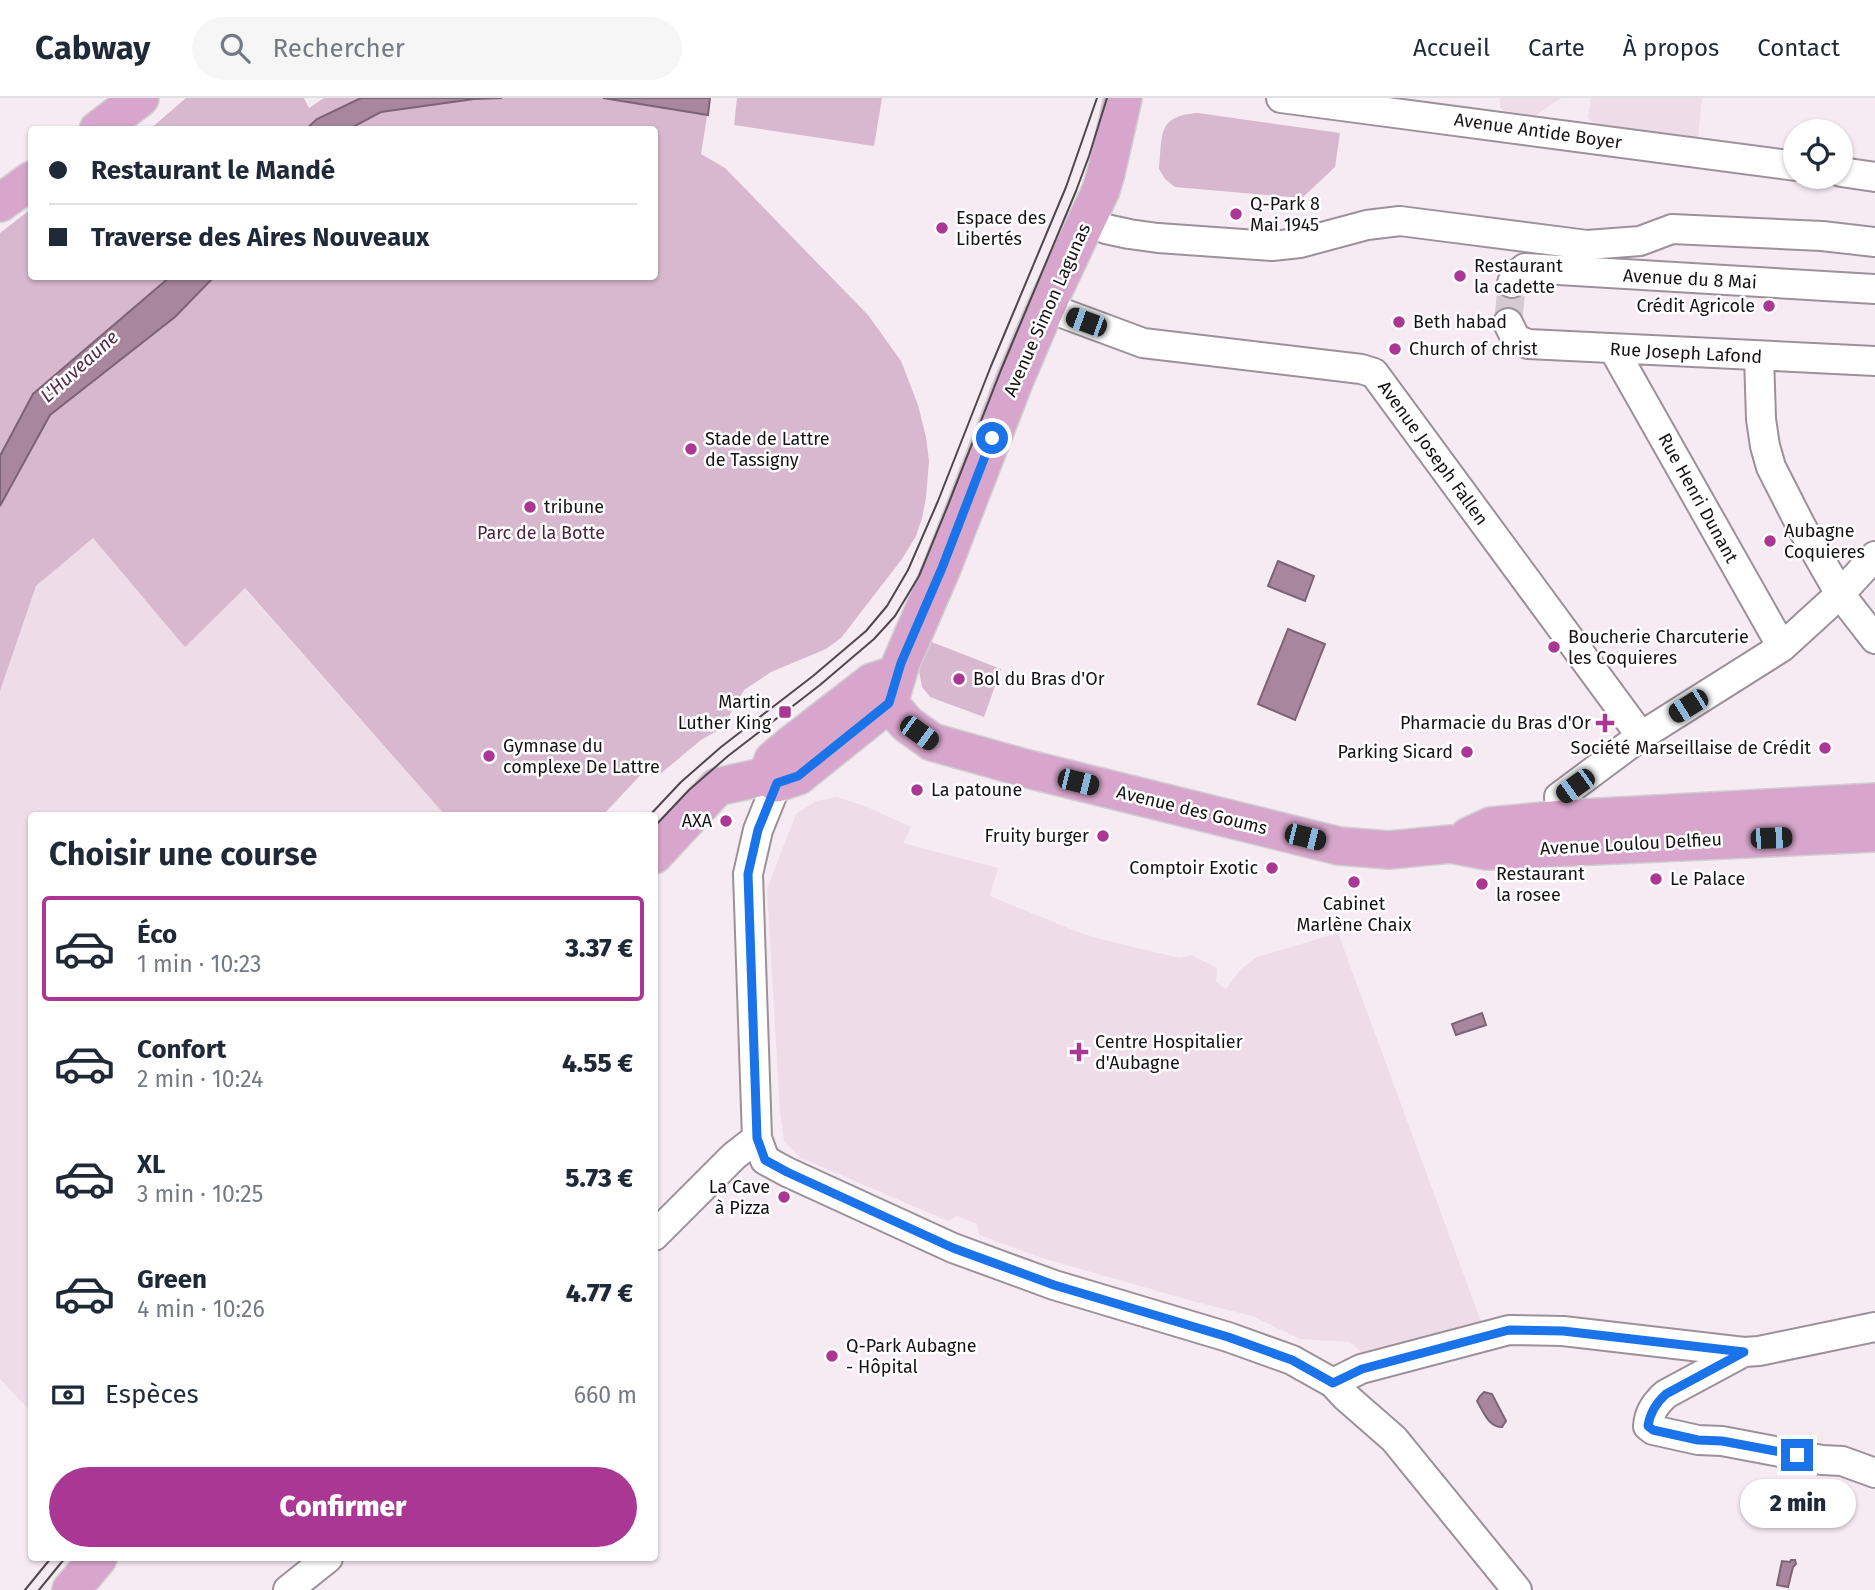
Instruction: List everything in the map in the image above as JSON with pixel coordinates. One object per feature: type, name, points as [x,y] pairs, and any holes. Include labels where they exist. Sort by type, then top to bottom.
[{"type":"main road","points":[[103,126],[140,98]]},
{"type":"main road","name":"Avenue Simon Lagunas","points":[[893,688],[1014,382],[1101,190],[1123,98]]},
{"type":"main road","points":[[0,203],[28,183]]},
{"type":"main road","points":[[658,851],[717,787],[772,779],[772,760],[872,682],[893,688]]},
{"type":"main road","name":"Avenue des Goums","points":[[893,688],[907,724],[932,742],[1028,769],[1339,846],[1389,850],[1451,844],[1491,826],[1563,833]]},
{"type":"main road","points":[[1563,833],[1875,802]]},
{"type":"main road","name":"Avenue Loulou Delfieu","points":[[1563,833],[1875,833]]},
{"type":"main road","points":[[71,1590],[95,1561]]},
{"type":"street","name":"Avenue Antide Boyer","points":[[1281,98],[1783,164]]},
{"type":"street","points":[[1853,174],[1875,177]]},
{"type":"street","points":[[1106,229],[1158,238],[1272,246],[1300,243],[1367,225],[1400,221],[1587,244],[1640,241],[1672,229],[1822,236],[1875,242]]},
{"type":"street","name":"Avenue du 8 Mai","points":[[1512,284],[1514,275],[1525,268],[1875,289]]},
{"type":"street","name":"Avenue Joseph Fallen","points":[[1046,307],[1143,343],[1361,369],[1374,373],[1641,736]]},
{"type":"street","name":"Rue Joseph Lafond","points":[[1508,323],[1516,338],[1528,344],[1875,361]]},
{"type":"street","name":"Rue Henri Dunant","points":[[1614,350],[1782,647]]},
{"type":"street","points":[[1759,356],[1761,419],[1771,467],[1840,594],[1875,639]]},
{"type":"street","points":[[1563,833],[1559,797],[1641,736],[1782,647],[1840,594],[1875,556]]},
{"type":"street","points":[[772,779],[748,874],[757,1138],[765,1160],[953,1248],[1054,1285],[1228,1337],[1292,1360],[1333,1383],[1394,1439],[1517,1590]]},
{"type":"street","points":[[658,1232],[734,1156],[757,1138]]},
{"type":"street","points":[[1333,1383],[1362,1369],[1509,1330],[1563,1331],[1744,1352],[1875,1328]]},
{"type":"street","points":[[1744,1352],[1666,1394],[1652,1409],[1648,1426],[1653,1430],[1698,1440],[1722,1441],[1822,1460],[1842,1461],[1875,1473]]},
{"type":"street","points":[[288,1590],[324,1561]]},
{"type":"shaded area","points":[[1500,98],[1561,98],[1535,116],[1504,111],[1500,107]]},
{"type":"shaded area","points":[[1591,98],[1702,98],[1698,139],[1596,125],[1588,118]]},
{"type":"shaded area","points":[[93,538],[185,646],[244,588],[442,812],[28,812],[28,1409],[0,1379],[0,691],[36,586]]},
{"type":"shaded area","name":"Centre Hospitalier d'Aubagne","points":[[837,797],[865,806],[911,827],[903,843],[998,868],[990,896],[1097,938],[1179,958],[1191,955],[1217,968],[1216,982],[1226,989],[1241,969],[1257,957],[1338,933],[1483,1327],[1364,1355],[1350,1342],[1300,1339],[1252,1316],[1039,1257],[979,1235],[977,1224],[957,1216],[948,1221],[799,1157],[784,1141],[780,1112],[767,889],[796,814],[816,801]]},
{"type":"green space","name":"Parc de la Botte","points":[[186,98],[304,98],[309,108],[324,98],[710,98],[701,154],[725,168],[868,315],[901,361],[918,405],[929,461],[926,498],[916,536],[902,559],[841,638],[826,649],[771,672],[744,690],[722,728],[701,740],[659,775],[650,765],[606,812],[442,812],[245,588],[185,647],[93,538],[36,586],[0,691],[0,233],[28,211],[28,280],[658,280],[658,126],[153,126]]},
{"type":"green space","points":[[737,98],[882,98],[874,146],[734,125]]},
{"type":"green space","points":[[1198,113],[1340,133],[1335,167],[1302,198],[1175,187],[1165,179],[1159,169],[1164,129],[1175,118]]},
{"type":"green space","name":"Bol du Bras d'Or","points":[[929,641],[1001,669],[984,717],[930,697],[922,687],[919,671]]},
{"type":"water","points":[[361,98],[502,98],[474,99],[381,112],[355,126],[309,126],[317,119]]},
{"type":"water","points":[[603,98],[710,98],[708,115]]},
{"type":"water","name":"L'Huveaune","points":[[166,280],[211,280],[175,317],[50,415],[0,506],[0,456],[33,394]]},
{"type":"water","points":[[1278,561],[1314,576],[1305,601],[1268,586]]},
{"type":"water","points":[[1288,629],[1325,644],[1295,720],[1258,704]]},
{"type":"water","points":[[1482,1013],[1486,1025],[1456,1035],[1452,1024]]},
{"type":"water","points":[[1484,1392],[1492,1394],[1506,1421],[1502,1427],[1490,1422],[1477,1401]]},
{"type":"water","points":[[1795,1560],[1796,1564],[1788,1587],[1777,1585],[1782,1561]]},
{"type":"tunnel","points":[[1508,323],[1512,283]]},
{"type":"tram line","points":[[653,812],[681,782],[721,747],[866,631],[887,606],[908,570],[938,501],[1066,187],[1097,98]]},
{"type":"tram line","points":[[658,823],[689,790],[728,756],[820,685],[874,639],[895,616],[919,576],[1076,191],[1107,98]]},
{"type":"tram line","points":[[25,1590],[49,1561]]},
{"type":"tram line","points":[[39,1590],[63,1561]]},
{"type":"place","name":"Q-Park 8 Mai 1945","points":[[1236,214]]},
{"type":"place","name":"Espace des Libertés","points":[[942,228]]},
{"type":"place","name":"Restaurant la cadette","points":[[1460,276]]},
{"type":"place","name":"Crédit Agricole","points":[[1769,306]]},
{"type":"place","name":"Beth habad","points":[[1399,322]]},
{"type":"place","name":"Church of christ","points":[[1395,349]]},
{"type":"place","name":"Stade de Lattre de Tassigny","points":[[691,449]]},
{"type":"place","name":"tribune","points":[[530,507]]},
{"type":"place","name":"Aubagne Coquieres","points":[[1770,541]]},
{"type":"place","name":"Boucherie Charcuterie les Coquieres","points":[[1554,647]]},
{"type":"place","name":"Bol du Bras d'Or","points":[[959,679]]},
{"type":"place","name":"Martin Luther King","points":[[785,712]]},
{"type":"place","name":"Pharmacie du Bras d'Or","points":[[1605,723]]},
{"type":"place","name":"Société Marseillaise de Crédit","points":[[1825,748]]},
{"type":"place","name":"Parking Sicard","points":[[1467,752]]},
{"type":"place","name":"Gymnase du complexe De Lattre","points":[[489,756]]},
{"type":"place","name":"La patoune","points":[[917,790]]},
{"type":"place","name":"AXA","points":[[726,821]]},
{"type":"place","name":"Fruity burger","points":[[1103,836]]},
{"type":"place","name":"Comptoir Exotic","points":[[1272,868]]},
{"type":"place","name":"Le Palace","points":[[1656,879]]},
{"type":"place","name":"Cabinet Marlène Chaix","points":[[1354,882]]},
{"type":"place","name":"Restaurant la rosee","points":[[1482,884]]},
{"type":"place","name":"Centre Hospitalier d'Aubagne","points":[[1079,1052]]},
{"type":"place","name":"La Cave à Pizza","points":[[784,1197]]},
{"type":"place","name":"Q-Park Aubagne - Hôpital","points":[[832,1356]]},
{"type":"route","points":[[992,438],[942,568],[901,663],[889,703],[798,776],[777,783],[758,830],[748,874],[757,1138],[765,1160],[953,1248],[1054,1285],[1228,1337],[1292,1360],[1333,1383],[1362,1369],[1509,1330],[1563,1331],[1744,1352],[1666,1394],[1652,1409],[1648,1426],[1653,1430],[1698,1440],[1722,1441],[1797,1455]]}]
